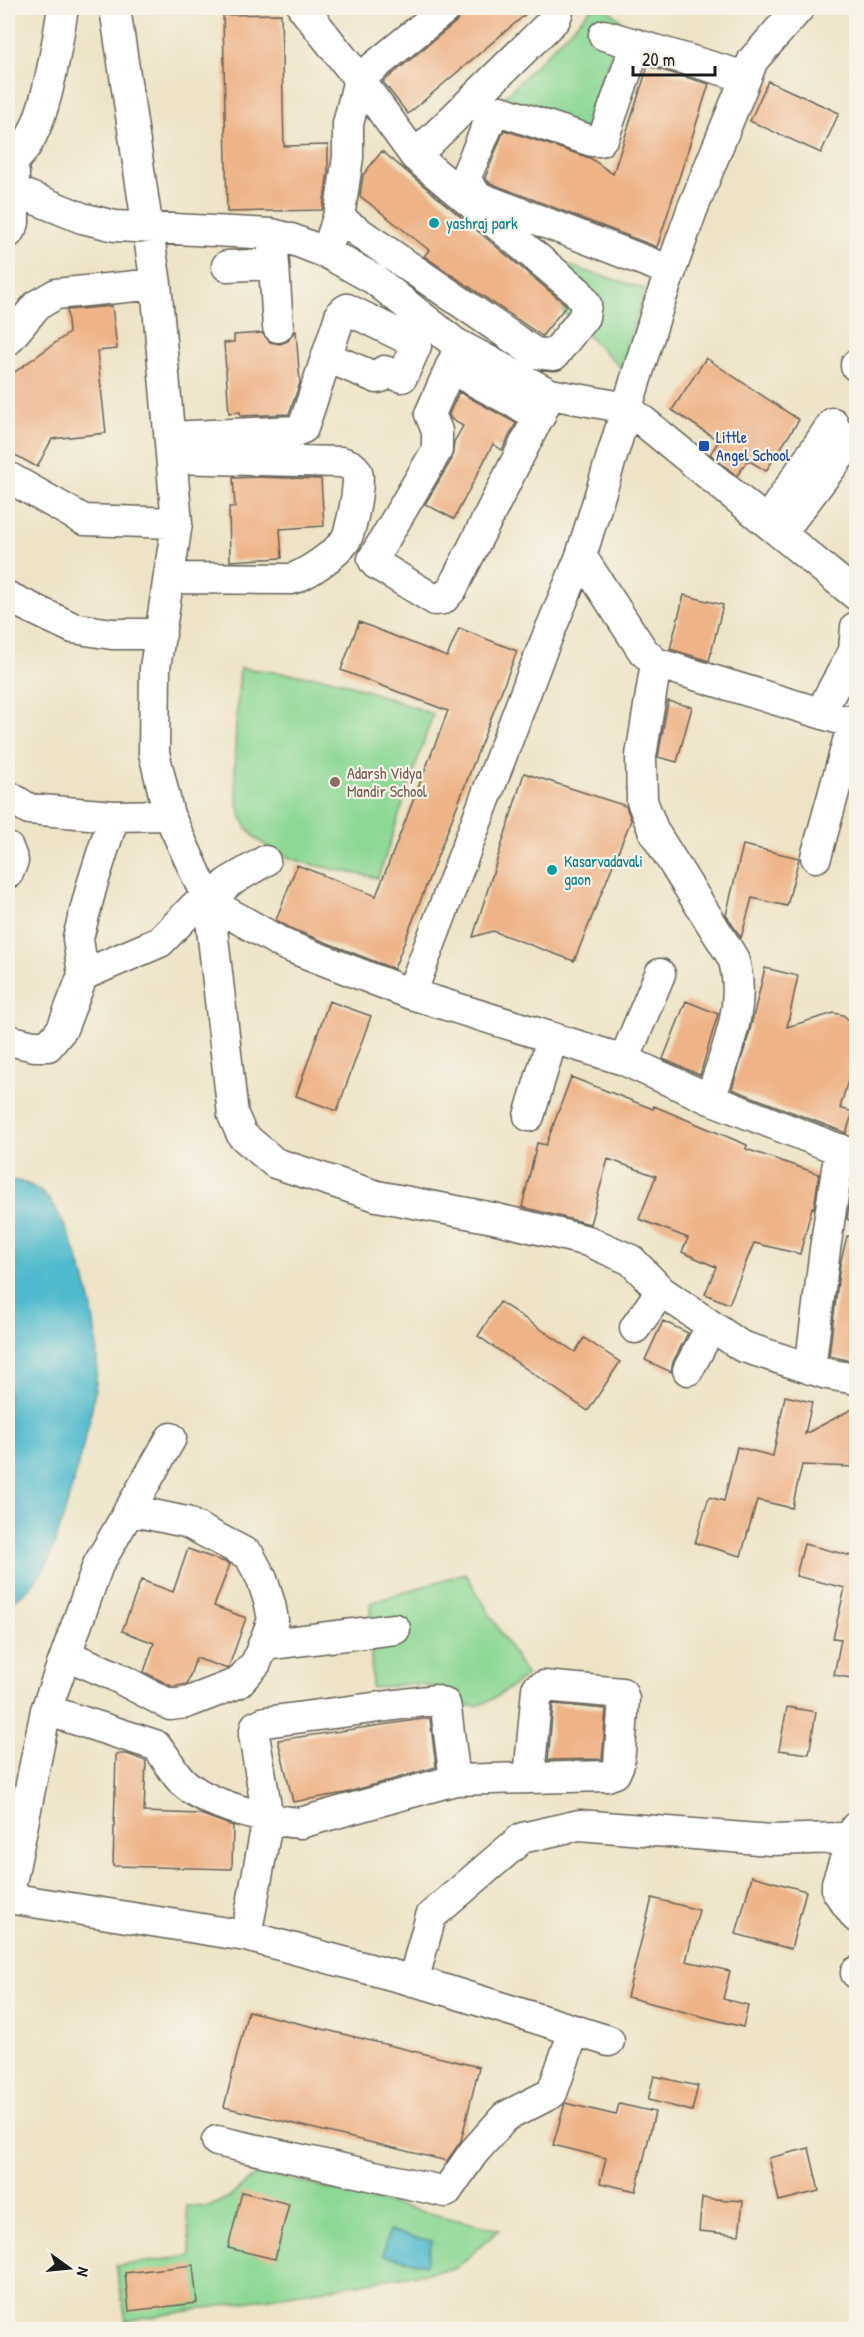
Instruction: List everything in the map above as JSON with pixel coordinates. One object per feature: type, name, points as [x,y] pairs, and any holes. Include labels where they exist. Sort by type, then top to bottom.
[{"type":"street","points":[[8,233],[14,223],[13,162],[46,98],[63,8]]},
{"type":"street","points":[[115,8],[156,284],[177,523],[155,668],[154,753],[169,815],[209,902],[233,1115],[242,1135],[275,1163],[377,1196],[493,1218],[588,1241],[631,1260],[661,1291],[741,1346],[810,1369],[856,1379]]},
{"type":"street","points":[[303,8],[359,79],[415,156],[578,292],[586,304],[584,317],[554,355],[539,398],[452,589],[442,599],[435,600],[376,564],[373,559],[436,450],[437,431],[430,414],[455,357]]},
{"type":"street","points":[[327,253],[338,218],[348,157],[348,124],[359,79],[446,8]]},
{"type":"street","points":[[415,156],[555,19],[559,8]]},
{"type":"street","points":[[411,994],[539,657],[581,556],[692,210],[753,60],[799,8]]},
{"type":"street","points":[[604,35],[746,77]]},
{"type":"street","points":[[636,44],[604,136],[600,141],[592,141],[501,111],[491,118],[467,174],[467,183],[472,192],[481,198],[671,271]]},
{"type":"street","points":[[13,162],[82,218],[115,226],[272,234],[327,253],[374,279],[455,357],[539,398],[627,408],[856,595]]},
{"type":"street","points":[[338,218],[535,353],[554,355]]},
{"type":"street","points":[[272,234],[278,327]]},
{"type":"street","points":[[227,266],[274,264]]},
{"type":"street","points":[[8,340],[37,305],[56,294],[156,284]]},
{"type":"street","points":[[171,447],[303,428],[327,357]]},
{"type":"street","points":[[774,528],[845,429]]},
{"type":"street","points":[[170,578],[291,579],[301,576],[346,539],[358,482],[357,472],[352,465],[341,462],[171,447]]},
{"type":"street","points":[[8,477],[84,520],[177,523]]},
{"type":"street","points":[[581,556],[643,651],[656,663],[855,723],[816,857]]},
{"type":"street","points":[[8,597],[73,628],[112,634],[161,634]]},
{"type":"street","points":[[828,698],[854,651],[856,627]]},
{"type":"street","points":[[656,663],[640,756],[642,801],[654,832],[733,958],[737,972],[738,1007],[710,1099]]},
{"type":"street","points":[[10,804],[114,816],[169,815]]},
{"type":"street","points":[[8,1040],[34,1047],[48,1046],[62,1029],[83,975],[78,939],[114,816]]},
{"type":"street","points":[[8,848],[13,861],[8,873]]},
{"type":"street","points":[[83,975],[160,942],[194,907],[209,902],[229,882],[265,861]]},
{"type":"street","points":[[209,902],[285,945],[411,994],[624,1060],[710,1099],[848,1153],[825,1249],[810,1369]]},
{"type":"street","points":[[624,1060],[660,974]]},
{"type":"street","points":[[529,1116],[551,1038]]},
{"type":"street","points":[[635,1328],[661,1291]]},
{"type":"street","points":[[688,1370],[711,1327]]},
{"type":"street","points":[[171,1438],[98,1565],[46,1710],[8,1898],[246,1936],[413,1981],[609,2042]]},
{"type":"street","points":[[66,1655],[113,1675],[171,1705],[186,1704],[238,1683],[256,1663],[273,1620],[262,1579],[249,1555],[186,1522],[129,1510]]},
{"type":"street","points":[[263,1645],[395,1629]]},
{"type":"street","points":[[246,1936],[268,1818],[254,1735],[256,1726],[265,1722],[434,1700],[445,1704],[455,1780]]},
{"type":"street","points":[[46,1710],[155,1745],[165,1754],[173,1772],[185,1784],[216,1802],[282,1822],[300,1823],[455,1780],[529,1778]]},
{"type":"street","points":[[413,1981],[431,1916],[522,1838],[579,1825],[771,1840],[849,1833],[837,1891],[856,1917]]},
{"type":"street","points":[[217,2140],[446,2192],[473,2154],[505,2117],[552,2093],[574,2031]]},
{"type":"green space","points":[[592,8],[607,8],[621,21],[585,142],[488,114]]},
{"type":"green space","points":[[540,257],[645,289],[621,368],[533,282]]},
{"type":"green space","points":[[240,668],[334,679],[433,714],[378,878],[297,861],[265,846],[247,828],[241,814],[235,774]]},
{"type":"green space","points":[[465,1573],[527,1676],[494,1698],[474,1706],[463,1705],[438,1689],[426,1685],[411,1684],[372,1688],[370,1603]]},
{"type":"green space","points":[[258,2172],[499,2230],[456,2268],[126,2321],[116,2266],[191,2256],[186,2206],[209,2207],[231,2196]]},
{"type":"water","points":[[8,1180],[30,1185],[46,1196],[63,1222],[80,1263],[89,1294],[96,1341],[97,1373],[89,1423],[55,1543],[45,1567],[36,1580],[8,1604]]},
{"type":"water","points":[[389,2231],[432,2241],[426,2265],[383,2255]]},
{"type":"building","points":[[465,8],[533,8],[408,114],[383,82],[457,21]]},
{"type":"building","points":[[281,14],[284,146],[328,145],[328,171],[323,207],[322,210],[227,212],[223,15]]},
{"type":"building","points":[[648,66],[709,84],[657,247],[490,183],[485,178],[504,130],[590,158],[613,174]]},
{"type":"building","points":[[768,81],[839,113],[821,153],[750,121]]},
{"type":"building","name":"yashraj park","points":[[382,151],[565,304],[566,306],[542,336],[424,256],[429,250],[360,196],[363,175]]},
{"type":"building","points":[[112,306],[117,349],[97,351],[106,433],[52,439],[37,467],[8,451],[8,377],[69,333],[67,310]]},
{"type":"building","points":[[296,331],[300,383],[289,414],[241,416],[240,412],[229,413],[224,343],[234,342],[234,335],[262,333],[270,342],[280,344],[288,341]]},
{"type":"building","points":[[706,358],[799,420],[766,471],[748,460],[737,476],[710,454],[719,441],[672,410]]},
{"type":"building","points":[[459,392],[516,423],[502,450],[493,444],[454,519],[425,504],[452,459],[454,442],[463,426],[451,419],[449,414]]},
{"type":"building","points":[[233,478],[321,479],[324,526],[280,529],[282,558],[230,561],[229,507],[235,507]]},
{"type":"building","points":[[684,595],[723,605],[709,661],[670,649]]},
{"type":"building","points":[[359,622],[447,657],[459,628],[517,651],[394,969],[292,929],[276,920],[297,865],[376,896],[448,711],[341,670]]},
{"type":"building","points":[[668,701],[692,707],[677,762],[658,757]]},
{"type":"building","name":"Kasarvadavali gaon","points":[[524,773],[626,806],[631,820],[574,961],[493,931],[473,937]]},
{"type":"building","points":[[743,845],[799,858],[787,906],[752,898],[741,938],[726,915]]},
{"type":"building","points":[[765,968],[798,976],[787,1027],[834,1013],[843,1015],[856,1026],[856,1052],[840,1108],[853,1112],[846,1133],[732,1089],[749,1034]]},
{"type":"building","points":[[329,1001],[371,1016],[337,1111],[296,1096]]},
{"type":"building","points":[[686,1001],[718,1014],[700,1075],[663,1059]]},
{"type":"building","points":[[571,1077],[653,1109],[654,1106],[747,1145],[746,1149],[819,1174],[814,1208],[812,1207],[800,1254],[754,1243],[729,1304],[705,1294],[716,1267],[682,1252],[688,1238],[639,1219],[656,1176],[608,1159],[590,1224],[522,1207],[537,1143],[546,1145]]},
{"type":"building","points":[[852,1185],[856,1186],[856,1222],[847,1219]]},
{"type":"building","points":[[847,1236],[856,1237],[856,1362],[829,1356],[840,1265]]},
{"type":"building","points":[[500,1302],[575,1352],[584,1338],[620,1362],[588,1411],[478,1336]]},
{"type":"building","points":[[663,1321],[688,1333],[673,1362],[671,1372],[645,1360]]},
{"type":"building","points":[[785,1396],[812,1402],[805,1434],[856,1407],[856,1467],[802,1465],[792,1508],[757,1500],[741,1556],[695,1543],[709,1497],[724,1501],[737,1447],[773,1456]]},
{"type":"building","points":[[804,1544],[856,1557],[856,1679],[834,1675],[841,1639],[833,1638],[845,1588],[796,1576]]},
{"type":"building","points":[[188,1549],[230,1564],[214,1606],[246,1618],[228,1669],[196,1658],[187,1684],[173,1687],[144,1672],[154,1643],[122,1631],[141,1580],[173,1592]]},
{"type":"building","points":[[553,1704],[606,1709],[602,1759],[548,1760]]},
{"type":"building","points":[[787,1707],[816,1712],[809,1754],[779,1750]]},
{"type":"building","points":[[430,1718],[436,1767],[345,1793],[293,1802],[278,1740]]},
{"type":"building","points":[[116,1754],[127,1754],[146,1761],[144,1812],[200,1814],[233,1826],[232,1869],[113,1866]]},
{"type":"building","points":[[752,1876],[806,1891],[791,1949],[736,1934]]},
{"type":"building","points":[[652,1898],[699,1910],[686,1961],[730,1971],[723,1999],[748,2005],[743,2027],[627,1997]]},
{"type":"building","points":[[248,2011],[479,2067],[461,2141],[447,2161],[224,2107]]},
{"type":"building","points":[[654,2076],[698,2086],[692,2111],[648,2100]]},
{"type":"building","points":[[565,2103],[616,2115],[619,2104],[655,2112],[636,2191],[600,2183],[606,2158],[553,2145]]},
{"type":"building","points":[[809,2148],[819,2191],[779,2201],[769,2158]]},
{"type":"building","points":[[242,2192],[289,2204],[275,2259],[228,2248]]},
{"type":"building","points":[[702,2198],[743,2201],[739,2235],[699,2231]]},
{"type":"building","points":[[193,2265],[197,2303],[129,2311],[125,2273]]},
{"type":"place","name":"yashraj park","points":[[434,223]]},
{"type":"place","name":"Little Angel School","points":[[704,446]]},
{"type":"place","name":"Adarsh Vidya Mandir School","points":[[335,782]]},
{"type":"place","name":"Kasarvadavali gaon","points":[[552,870]]}]
